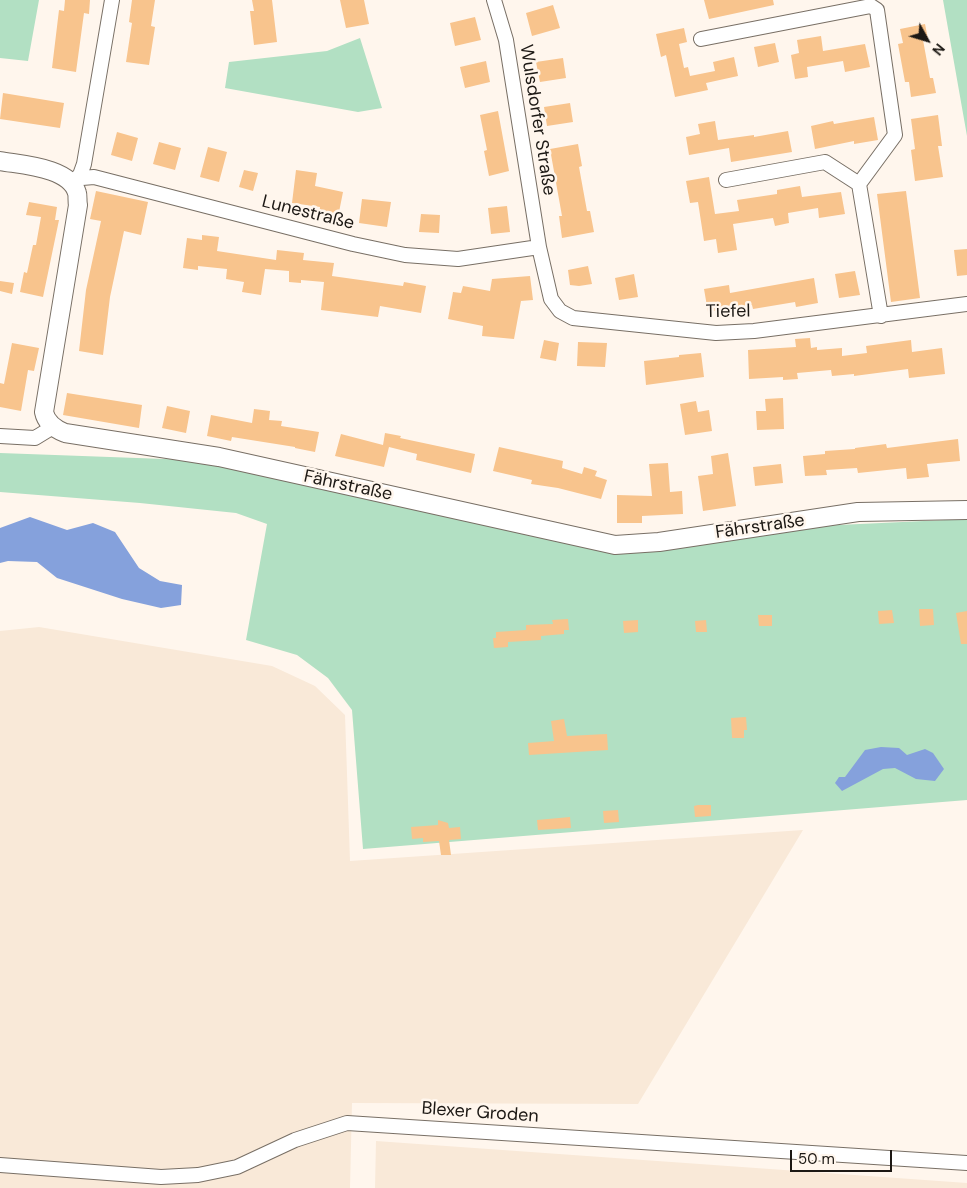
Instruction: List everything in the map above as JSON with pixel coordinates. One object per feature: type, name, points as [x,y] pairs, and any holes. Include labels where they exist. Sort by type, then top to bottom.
[{"type":"street","points":[[72,183],[80,174],[84,164],[112,0]]},
{"type":"street","name":"Wulsdorfer Straße","points":[[494,0],[506,40],[539,247]]},
{"type":"street","points":[[701,39],[871,6],[877,10],[895,135],[859,184],[881,316]]},
{"type":"street","points":[[0,161],[50,170],[62,175],[72,183],[77,192],[78,205],[44,412],[54,427],[35,438],[0,436]]},
{"type":"street","points":[[726,180],[825,162],[859,184]]},
{"type":"street","name":"Lunestraße","points":[[72,183],[82,178],[94,177],[353,244],[405,255],[458,259],[539,247]]},
{"type":"street","name":"Tiefel","points":[[539,247],[550,299],[560,311],[573,318],[716,333],[754,331],[967,304]]},
{"type":"street","name":"Fährstraße","points":[[54,427],[64,433],[219,457],[615,545],[659,542],[858,512],[967,510]]},
{"type":"street","name":"Blexer Groden","points":[[0,1165],[161,1177],[198,1175],[237,1166],[295,1140],[347,1123],[967,1162]]},
{"type":"shaded area","points":[[39,627],[272,666],[315,686],[345,715],[350,861],[803,830],[638,1104],[352,1103],[350,1188],[0,1188],[0,631]]},
{"type":"shaded area","points":[[376,1141],[967,1183],[967,1188],[375,1188]]},
{"type":"green space","points":[[0,0],[39,0],[28,61],[0,58]]},
{"type":"green space","points":[[943,0],[967,0],[967,136]]},
{"type":"green space","points":[[360,38],[382,108],[358,112],[225,88],[229,62],[327,51]]},
{"type":"green space","points":[[0,453],[192,460],[573,545],[632,550],[817,526],[967,519],[967,800],[363,849],[352,710],[328,678],[297,655],[246,640],[267,524],[236,513],[0,492]]},
{"type":"water","points":[[30,517],[67,530],[93,523],[115,532],[139,568],[160,581],[182,585],[181,605],[161,608],[122,599],[57,578],[37,562],[8,561],[0,563],[0,528]]},
{"type":"water","points":[[881,747],[899,748],[907,755],[925,749],[933,753],[944,769],[935,781],[916,779],[895,768],[883,769],[842,791],[835,783],[839,777],[845,777],[865,750]]},
{"type":"building","points":[[65,0],[90,0],[89,14],[84,13],[76,72],[52,68],[59,10],[64,11]]},
{"type":"building","points":[[132,0],[155,0],[151,26],[155,27],[149,65],[126,62],[132,23],[129,22]]},
{"type":"building","points":[[252,0],[272,0],[277,42],[254,45],[250,11],[254,11]]},
{"type":"building","points":[[340,0],[364,0],[369,24],[346,28]]},
{"type":"building","points":[[704,0],[773,0],[774,5],[709,19]]},
{"type":"building","points":[[553,5],[560,28],[532,36],[526,13]]},
{"type":"building","points":[[475,17],[481,40],[455,46],[450,23]]},
{"type":"building","points":[[925,24],[928,39],[923,40],[930,78],[933,78],[936,93],[911,97],[909,82],[905,82],[898,44],[903,43],[900,29]]},
{"type":"building","points":[[684,28],[687,42],[679,44],[684,68],[688,67],[690,76],[715,71],[713,62],[734,57],[738,76],[706,83],[708,90],[675,97],[666,55],[661,57],[656,34]]},
{"type":"building","points":[[821,36],[823,51],[865,44],[870,67],[845,72],[843,61],[807,67],[808,77],[795,79],[791,55],[799,53],[797,40]]},
{"type":"building","points":[[775,43],[779,62],[758,67],[754,47]]},
{"type":"building","points":[[563,58],[566,78],[540,82],[536,62]]},
{"type":"building","points":[[486,61],[490,82],[465,88],[460,67]]},
{"type":"building","points":[[3,93],[64,103],[60,128],[0,119]]},
{"type":"building","points":[[570,103],[573,122],[547,126],[544,107]]},
{"type":"building","points":[[498,111],[509,171],[489,176],[484,151],[487,150],[480,115]]},
{"type":"building","points":[[938,115],[942,146],[938,146],[943,177],[915,181],[911,150],[915,149],[911,119]]},
{"type":"building","points":[[874,117],[878,140],[854,144],[854,141],[815,149],[811,126],[833,121],[834,124]]},
{"type":"building","points":[[715,121],[718,140],[754,135],[754,137],[788,131],[792,152],[731,162],[729,148],[689,155],[686,137],[700,134],[698,124]]},
{"type":"building","points":[[117,132],[138,138],[132,161],[111,155]]},
{"type":"building","points":[[159,142],[181,148],[175,170],[153,164]]},
{"type":"building","points":[[578,144],[582,166],[579,167],[587,211],[590,211],[594,232],[562,238],[559,216],[562,216],[550,149]]},
{"type":"building","points":[[208,147],[227,152],[219,182],[200,177]]},
{"type":"building","points":[[244,170],[258,173],[253,191],[239,187]]},
{"type":"building","points":[[296,170],[317,173],[315,186],[343,192],[338,217],[319,214],[320,207],[292,203]]},
{"type":"building","points":[[709,177],[715,214],[739,211],[737,200],[777,194],[777,190],[800,186],[802,197],[841,192],[845,214],[819,218],[818,208],[788,213],[789,223],[775,226],[773,218],[733,224],[737,250],[718,253],[716,239],[704,241],[698,202],[690,203],[686,181]]},
{"type":"building","points":[[96,191],[148,202],[141,235],[124,231],[110,297],[103,355],[79,351],[86,290],[101,221],[90,219]]},
{"type":"building","points":[[906,191],[920,298],[891,302],[877,194]]},
{"type":"building","points":[[362,199],[391,202],[387,227],[359,223]]},
{"type":"building","points":[[29,202],[57,207],[55,220],[59,220],[43,297],[20,292],[24,272],[27,273],[33,245],[36,245],[41,217],[26,215]]},
{"type":"building","points":[[507,206],[510,232],[491,234],[488,208]]},
{"type":"building","points":[[421,214],[440,215],[439,233],[419,232]]},
{"type":"building","points":[[202,235],[219,237],[217,251],[276,260],[277,250],[304,253],[303,260],[334,263],[332,276],[403,286],[404,282],[426,286],[421,313],[380,306],[378,317],[321,310],[324,282],[301,280],[301,283],[289,282],[289,271],[265,269],[261,295],[242,292],[244,282],[226,279],[227,269],[198,266],[198,270],[183,268],[187,238],[202,240]]},
{"type":"building","points":[[967,249],[967,275],[957,276],[954,250]]},
{"type":"building","points":[[588,266],[592,284],[570,285],[568,270]]},
{"type":"building","points":[[855,271],[860,295],[839,298],[835,274]]},
{"type":"building","points":[[634,274],[638,297],[619,300],[615,278]]},
{"type":"building","points":[[530,276],[533,300],[521,301],[514,339],[482,336],[483,326],[448,319],[453,292],[461,293],[463,286],[490,291],[492,279]]},
{"type":"building","points":[[814,278],[818,303],[796,307],[795,302],[753,309],[752,305],[708,312],[704,289],[729,285],[730,293]]},
{"type":"building","points":[[0,281],[14,283],[12,294],[0,291]]},
{"type":"building","points":[[810,338],[811,348],[817,347],[817,350],[842,348],[842,356],[867,353],[866,346],[911,340],[912,352],[942,348],[945,374],[909,378],[908,369],[854,376],[854,374],[832,376],[831,370],[797,373],[798,379],[783,380],[783,377],[749,379],[748,350],[796,347],[795,339]]},
{"type":"building","points":[[544,340],[559,343],[556,361],[540,358]]},
{"type":"building","points":[[578,342],[607,343],[605,367],[577,366]]},
{"type":"building","points":[[12,343],[39,348],[34,371],[28,370],[21,411],[0,407],[0,383],[4,384]]},
{"type":"building","points":[[701,353],[704,377],[646,385],[644,361]]},
{"type":"building","points":[[67,393],[142,405],[139,428],[63,415]]},
{"type":"building","points":[[783,398],[784,429],[757,430],[756,411],[766,411],[765,399]]},
{"type":"building","points":[[696,401],[698,412],[709,410],[712,431],[685,435],[680,404]]},
{"type":"building","points":[[167,406],[190,411],[186,433],[162,428]]},
{"type":"building","points":[[254,409],[270,411],[269,420],[282,421],[281,426],[319,432],[315,452],[232,437],[231,441],[207,436],[211,415],[252,423]]},
{"type":"building","points":[[385,433],[475,454],[471,473],[416,460],[417,454],[389,447],[384,467],[335,456],[341,434],[383,445]]},
{"type":"building","points":[[958,439],[960,461],[927,464],[929,477],[907,479],[906,468],[858,473],[857,468],[826,470],[827,475],[805,476],[803,456],[825,454],[825,451],[886,444],[887,448]]},
{"type":"building","points":[[499,447],[563,461],[562,468],[582,474],[584,467],[597,471],[595,476],[607,480],[601,499],[558,488],[531,484],[532,480],[493,471]]},
{"type":"building","points":[[728,453],[736,506],[703,511],[698,476],[713,474],[711,456]]},
{"type":"building","points":[[668,463],[670,492],[682,491],[683,514],[642,516],[642,523],[617,523],[617,495],[652,496],[649,464]]},
{"type":"building","points":[[781,464],[783,483],[755,486],[753,467]]},
{"type":"building","points":[[919,609],[933,609],[934,625],[920,626]]},
{"type":"building","points":[[892,610],[894,623],[879,624],[878,611]]},
{"type":"building","points":[[967,611],[967,644],[961,644],[956,613]]},
{"type":"building","points":[[758,615],[772,615],[772,626],[759,626]]},
{"type":"building","points":[[568,619],[569,630],[564,630],[564,634],[541,636],[541,640],[508,642],[508,647],[494,648],[493,638],[496,638],[496,632],[526,630],[526,625],[553,624],[552,620]]},
{"type":"building","points":[[638,620],[638,632],[624,633],[623,621]]},
{"type":"building","points":[[706,620],[707,632],[696,632],[695,621]]},
{"type":"building","points":[[746,717],[747,730],[744,730],[744,738],[732,738],[731,718]]},
{"type":"building","points":[[564,719],[567,736],[607,734],[608,750],[529,755],[528,743],[554,741],[551,721]]},
{"type":"building","points":[[711,805],[711,816],[695,817],[694,806]]},
{"type":"building","points":[[618,810],[619,822],[604,823],[603,811]]},
{"type":"building","points":[[570,817],[571,828],[538,830],[537,820]]},
{"type":"building","points":[[438,820],[448,823],[449,828],[460,827],[461,839],[449,840],[451,855],[441,855],[439,841],[423,842],[423,838],[412,839],[411,827],[438,825]]}]
